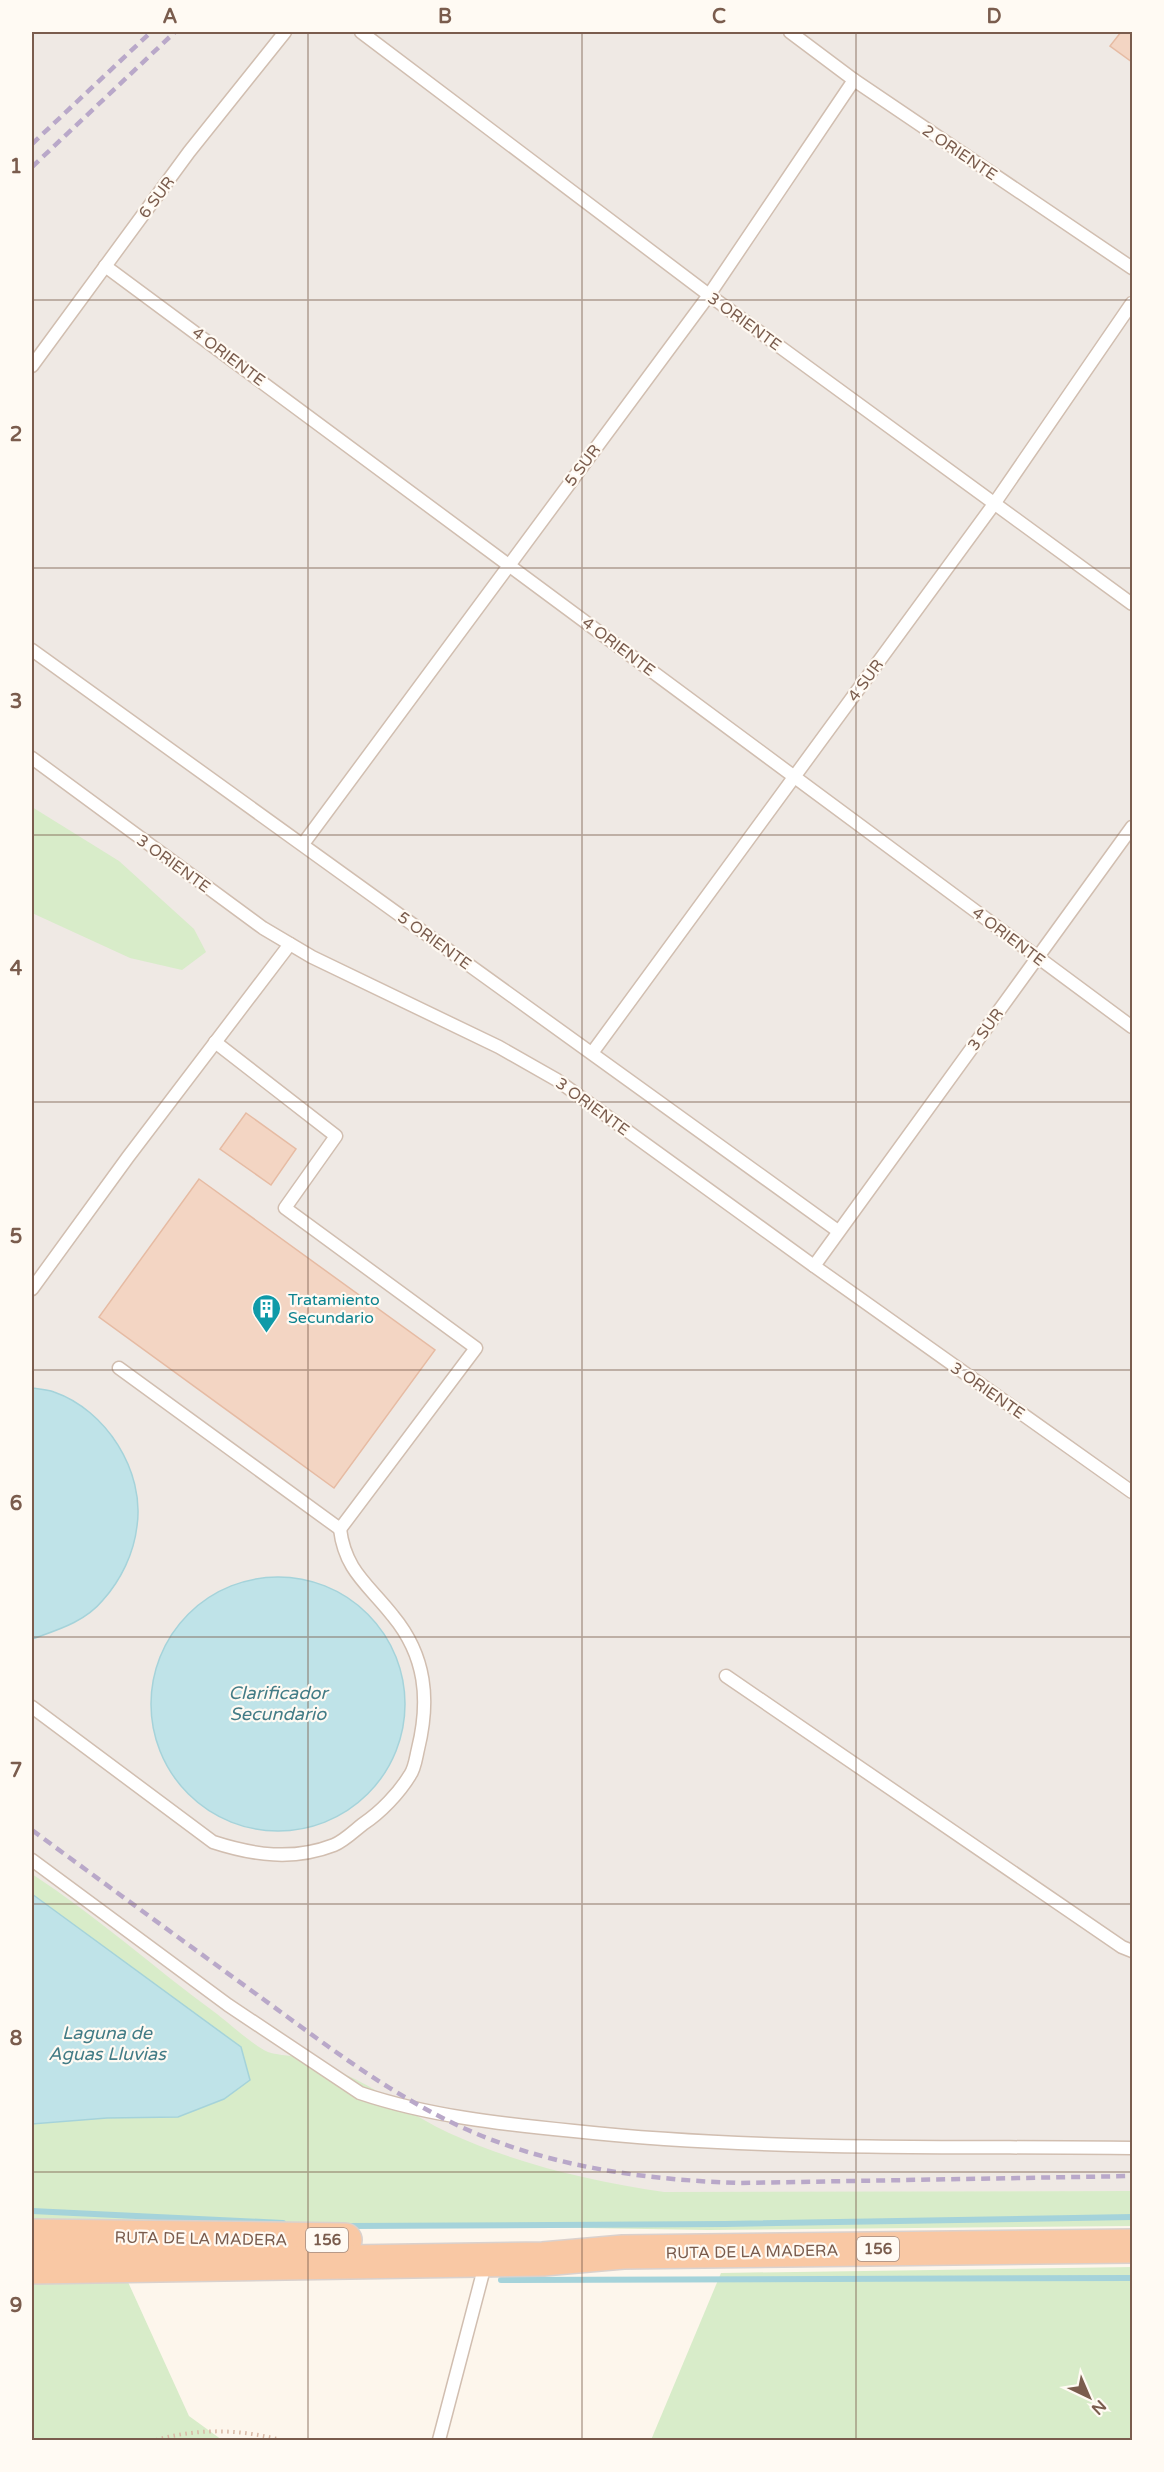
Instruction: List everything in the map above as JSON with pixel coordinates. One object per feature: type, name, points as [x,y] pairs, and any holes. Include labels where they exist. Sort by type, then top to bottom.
[{"type":"highway","name":"RUTA DE LA MADERA","points":[[32,2235],[547,2244],[622,2252]]},
{"type":"highway","name":"RUTA DE LA MADERA","points":[[32,2266],[543,2259],[622,2252],[1132,2246]]},
{"type":"lane","name":"6 SUR","points":[[32,366],[220,112],[285,32]]},
{"type":"lane","name":"3 ORIENTE","points":[[361,32],[709,295],[1132,604]]},
{"type":"lane","name":"2 ORIENTE","points":[[790,32],[854,80],[1132,268]]},
{"type":"lane","name":"5 SUR","points":[[303,844],[709,295],[854,80]]},
{"type":"lane","name":"4 ORIENTE","points":[[105,266],[1132,1027]]},
{"type":"lane","name":"4 SUR","points":[[592,1053],[994,504],[1132,303]]},
{"type":"lane","name":"5 ORIENTE","points":[[32,650],[838,1232]]},
{"type":"lane","name":"3 ORIENTE","points":[[32,758],[263,928],[312,957],[499,1047],[557,1080],[1132,1492]]},
{"type":"lane","name":"3 SUR","points":[[814,1266],[1132,827]]},
{"type":"lane","points":[[32,1289],[214,1042],[290,944]]},
{"type":"lane","points":[[32,1707],[213,1842],[244,1852],[292,1855],[335,1845],[377,1815],[411,1774],[425,1720],[423,1681],[417,1654],[394,1616],[353,1571],[342,1545],[340,1529],[476,1348],[285,1208],[336,1136],[214,1042]]},
{"type":"lane","points":[[119,1368],[340,1529]]},
{"type":"lane","points":[[726,1676],[1122,1947],[1132,1951]]},
{"type":"lane","points":[[32,1860],[228,2005],[360,2093],[376,2098],[462,2118],[631,2137],[724,2143],[1132,2148]]},
{"type":"lane","points":[[439,2440],[486,2260]]},
{"type":"path","points":[[156,2440],[198,2432],[225,2431],[244,2432],[281,2440]]},
{"type":"shaded area","points":[[32,32],[1132,32],[1132,2191],[580,2193],[32,2191]]},
{"type":"green space","points":[[32,807],[119,861],[194,929],[206,952],[182,970],[130,958],[32,913]]},
{"type":"green space","points":[[32,1874],[79,1907],[262,2049],[336,2070],[356,2079],[449,2133],[501,2154],[581,2177],[664,2192],[1132,2191],[1132,2226],[708,2230],[32,2219],[32,2124],[107,2118],[178,2117],[241,2047],[32,1894]]},
{"type":"green space","points":[[1132,2267],[1132,2440],[651,2440],[721,2273]]},
{"type":"green space","points":[[128,2282],[189,2416],[222,2440],[32,2440],[32,2283]]},
{"type":"water","points":[[32,1388],[51,1391],[73,1401],[105,1428],[118,1445],[128,1464],[135,1484],[138,1505],[133,1546],[126,1566],[110,1592],[96,1608],[79,1620],[32,1639]]},
{"type":"water","name":"Clarificador Secundario","points":[[266,1577],[290,1577],[327,1586],[349,1598],[368,1614],[384,1633],[396,1655],[403,1679],[405,1704],[403,1729],[396,1753],[384,1775],[368,1794],[349,1810],[327,1822],[290,1831],[266,1831],[229,1822],[207,1810],[180,1785],[160,1753],[156,1741],[151,1716],[151,1692],[160,1655],[172,1633],[197,1606],[229,1586],[241,1582]]},
{"type":"water","name":"Laguna de Aguas Lluvias","points":[[32,1894],[241,2047],[250,2080],[224,2099],[178,2117],[107,2118],[32,2124]]},
{"type":"building","points":[[1121,32],[1132,32],[1132,62],[1110,46]]},
{"type":"building","points":[[246,1113],[296,1149],[271,1185],[220,1149]]},
{"type":"building","name":"Tratamiento Secundario","points":[[199,1179],[435,1350],[334,1488],[99,1317]]},
{"type":"waterway","points":[[32,2211],[283,2223]]},
{"type":"waterway","points":[[347,2226],[725,2224],[1132,2217]]},
{"type":"waterway","points":[[501,2280],[1132,2278]]},
{"type":"railway","points":[[32,144],[151,32]]},
{"type":"railway","points":[[32,167],[175,32]]},
{"type":"railway","points":[[32,1830],[368,2074],[452,2123],[513,2147],[545,2157],[609,2171],[641,2176],[740,2183],[1132,2176]]},
{"type":"place","name":"Tratamiento Secundario","points":[[267,1334]]}]
